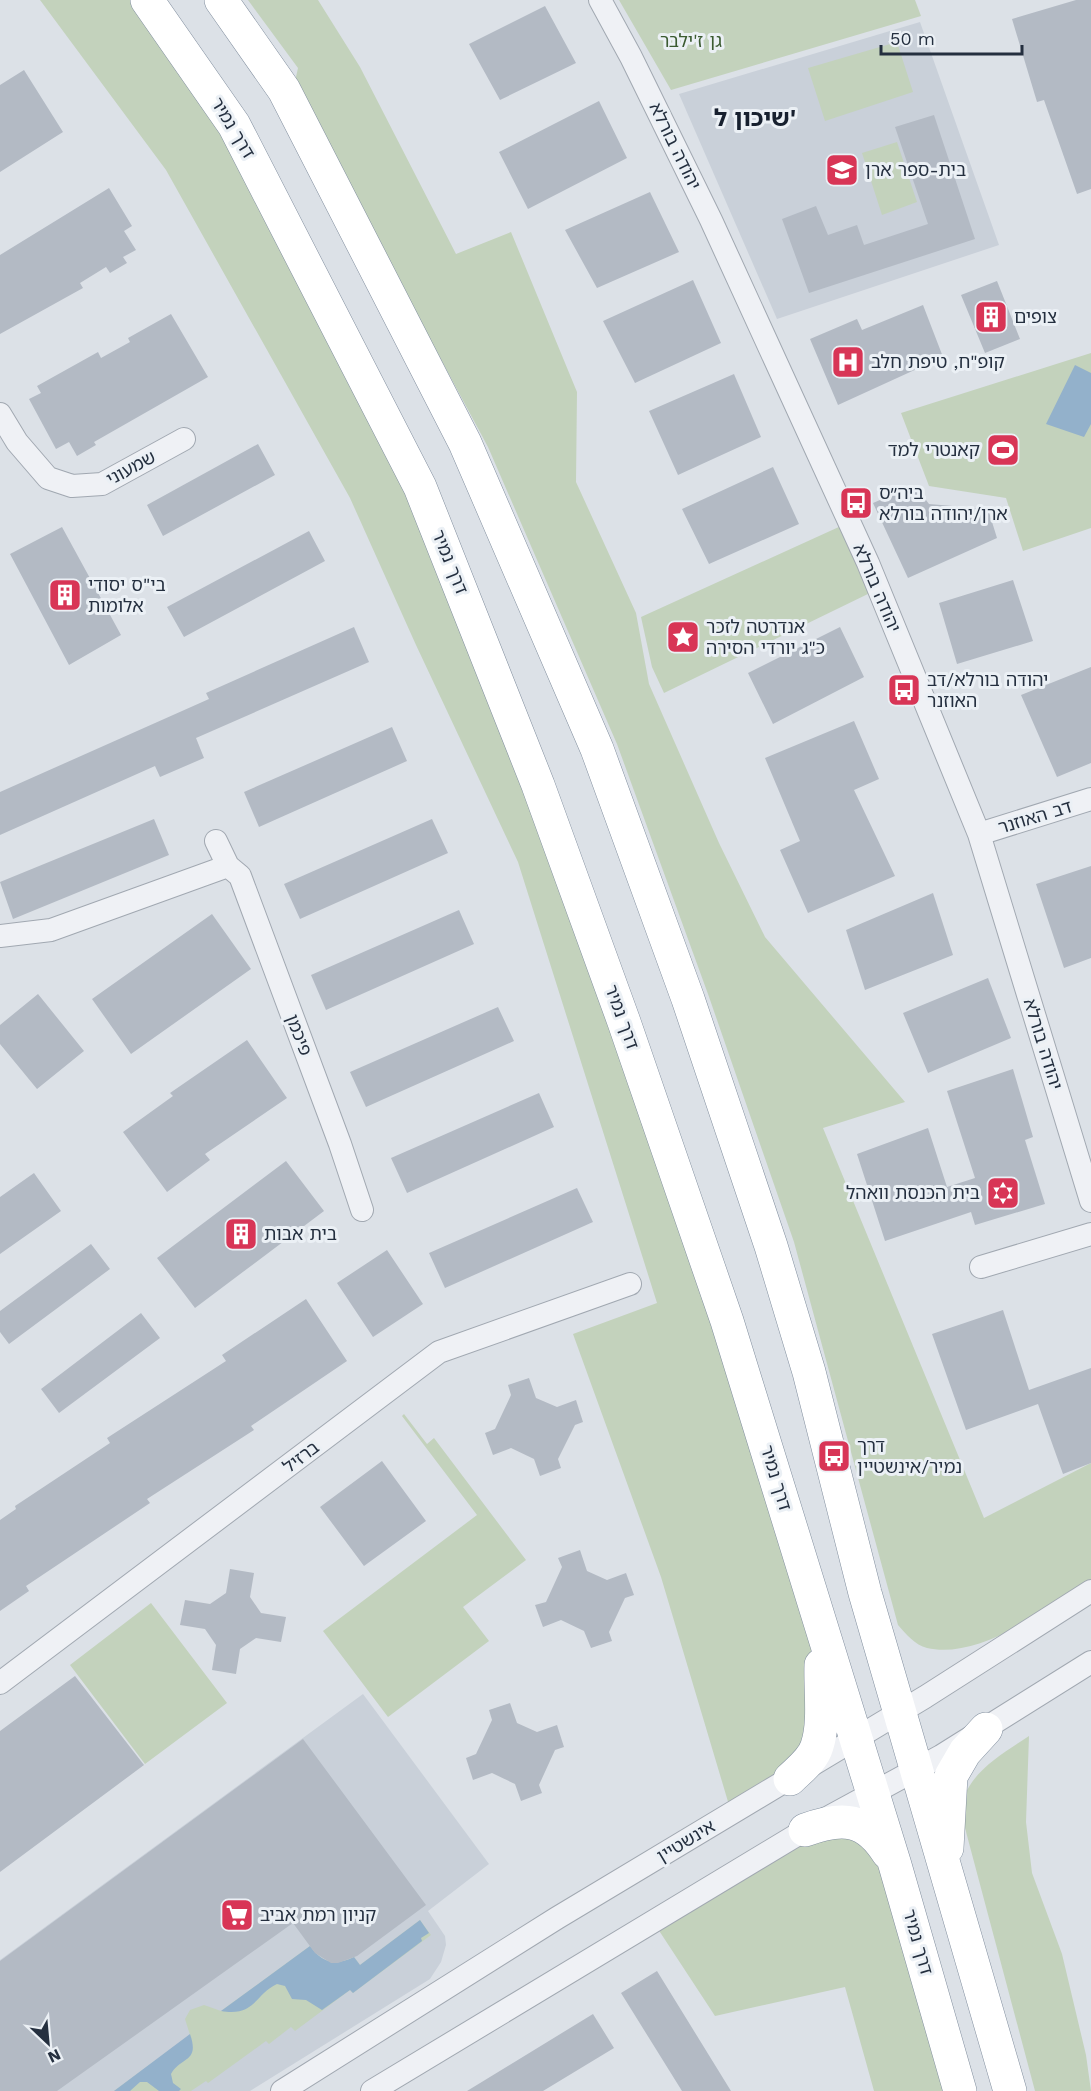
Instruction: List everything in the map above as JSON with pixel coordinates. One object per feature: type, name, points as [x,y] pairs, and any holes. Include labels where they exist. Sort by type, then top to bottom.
[{"type":"highway","name":"דרך נמיר","points":[[147,0],[234,125],[420,487],[538,785],[624,1022],[727,1321],[895,1865],[960,2091]]},
{"type":"highway","points":[[221,0],[284,90],[465,443],[597,749],[688,999],[771,1246],[808,1372],[865,1593],[1010,2091]]},
{"type":"highway","points":[[790,1779],[810,1759],[817,1747],[821,1711],[821,1624]]},
{"type":"highway","points":[[945,1868],[950,1825],[951,1776],[965,1752],[986,1729]]},
{"type":"highway","points":[[805,1830],[834,1821],[854,1822],[873,1834],[895,1865]]},
{"type":"street","name":"יהודה בורלא","points":[[600,0],[631,57],[711,220],[863,553],[979,834],[1091,1201]]},
{"type":"street","name":"שמעוני","points":[[0,414],[16,442],[48,478],[72,486],[102,484],[184,439]]},
{"type":"street","name":"דב האוזנר","points":[[979,834],[1091,799]]},
{"type":"street","name":"פיכמן","points":[[216,842],[228,866],[240,876],[362,1209]]},
{"type":"street","points":[[0,936],[51,930],[228,866]]},
{"type":"street","points":[[981,1267],[1091,1234]]},
{"type":"street","name":"ברזיל","points":[[0,1683],[439,1352],[630,1284]]},
{"type":"street","name":"אינשטיין","points":[[282,2091],[507,1949],[899,1713],[1091,1591]]},
{"type":"street","points":[[372,2091],[805,1830],[916,1771],[1091,1662]]},
{"type":"shaded area","name":"בית-ספר ארן","points":[[920,22],[999,245],[777,319],[679,94]]},
{"type":"shaded area","points":[[363,1694],[489,1864],[428,1911],[445,1936],[446,1945],[441,1962],[430,1979],[250,2091],[0,2091],[0,1960]]},
{"type":"green space","points":[[40,0],[136,0],[228,132],[409,489],[548,847],[711,1323],[810,1630],[815,1693],[814,1723],[791,1768],[729,1805],[661,1577],[573,1334],[657,1303],[518,862],[350,498],[166,170]]},
{"type":"green space","points":[[248,0],[318,0],[360,67],[456,254],[511,232],[577,392],[576,482],[636,613],[649,684],[719,843],[765,937],[905,1102],[823,1128],[984,1518],[1091,1463],[1091,1581],[1013,1629],[969,1646],[947,1650],[923,1647],[911,1639],[898,1625],[794,1242],[708,994],[617,744],[488,447],[294,86],[298,68]]},
{"type":"green space","name":"גן ז'ילבר","points":[[619,0],[915,0],[921,16],[671,90]]},
{"type":"green space","points":[[897,42],[913,92],[825,121],[808,68]]},
{"type":"green space","points":[[897,142],[917,202],[882,215],[862,153]]},
{"type":"green space","name":"קאנטרי למד","points":[[1091,353],[1091,528],[1023,551],[1006,498],[929,486],[901,413]]},
{"type":"green space","points":[[841,526],[872,592],[664,693],[652,667],[641,617]]},
{"type":"green space","points":[[404,1414],[427,1444],[434,1438],[526,1560],[463,1607],[489,1641],[388,1717],[323,1631],[477,1515],[402,1416]]},
{"type":"green space","points":[[151,1603],[227,1703],[145,1764],[70,1665]]},
{"type":"green space","points":[[1029,1736],[1026,1822],[1032,1873],[1062,1954],[1086,2055],[1091,2091],[1035,2091],[961,1813],[963,1800],[976,1777],[985,1767]]},
{"type":"green space","points":[[847,1831],[881,1856],[944,2091],[874,2091],[845,1987],[715,2016],[656,1926],[812,1834]]},
{"type":"green space","points":[[420,1920],[431,1935],[353,1993],[350,1990],[295,2031],[291,2027],[269,2044],[266,2041],[208,2083],[206,2081],[191,2091],[114,2091],[190,2035],[185,2019],[190,2010],[204,2005],[221,2011],[310,1946],[319,1956],[329,1961],[335,1962],[354,1957],[360,1965]]},
{"type":"water","points":[[1075,365],[1091,373],[1091,424],[1084,437],[1046,424]]},
{"type":"water","points":[[420,1920],[429,1933],[421,1938],[422,1941],[353,1993],[350,1990],[322,2010],[306,2000],[292,1999],[285,1986],[277,1984],[248,2008],[232,2012],[221,2011],[310,1946],[319,1956],[329,1961],[335,1962],[354,1957],[360,1965]]},
{"type":"water","points":[[190,2034],[193,2050],[191,2055],[171,2074],[173,2083],[181,2089],[179,2091],[159,2091],[147,2082],[140,2082],[130,2091],[114,2091]]},
{"type":"building","points":[[1076,0],[1091,0],[1091,189],[1077,194],[1044,100],[1037,102],[1012,19]]},
{"type":"building","points":[[545,6],[576,63],[500,100],[469,44]]},
{"type":"building","points":[[24,70],[63,132],[0,172],[0,85]]},
{"type":"building","points":[[599,101],[627,158],[528,209],[499,152]]},
{"type":"building","points":[[934,115],[975,239],[809,293],[782,219],[816,206],[828,235],[857,225],[864,245],[928,224],[895,127]]},
{"type":"building","points":[[109,188],[132,226],[124,231],[136,250],[123,257],[127,263],[110,273],[106,267],[80,283],[83,288],[0,334],[0,255]]},
{"type":"building","points":[[650,192],[679,252],[597,288],[565,230]]},
{"type":"building","points":[[693,280],[721,343],[635,383],[603,321]]},
{"type":"building","name":"צופים","points":[[997,281],[1020,339],[985,353],[961,295]]},
{"type":"building","points":[[923,305],[943,357],[838,405],[810,339],[857,319],[862,330]]},
{"type":"building","points":[[171,314],[208,377],[94,442],[96,445],[77,456],[69,442],[56,449],[29,399],[41,393],[37,386],[98,352],[101,358],[130,342],[128,338]]},
{"type":"building","points":[[734,374],[761,437],[678,475],[649,411]]},
{"type":"building","points":[[258,444],[275,475],[163,536],[147,505]]},
{"type":"building","points":[[773,467],[799,524],[709,564],[682,509]]},
{"type":"building","name":"קאנטרי למד","points":[[915,485],[929,504],[988,509],[997,538],[908,578],[873,503]]},
{"type":"building","name":"בי\"ס יסודי אלומות","points":[[62,527],[121,635],[69,665],[10,554]]},
{"type":"building","points":[[309,531],[325,561],[184,637],[167,607]]},
{"type":"building","points":[[1013,580],[1033,641],[957,664],[939,603]]},
{"type":"building","points":[[354,627],[369,662],[196,738],[204,758],[160,777],[155,766],[0,835],[0,792],[209,699],[206,693]]},
{"type":"building","points":[[840,627],[864,677],[773,724],[748,673]]},
{"type":"building","points":[[1091,667],[1091,763],[1057,777],[1021,695]]},
{"type":"building","points":[[854,721],[879,779],[854,790],[895,876],[808,913],[780,850],[800,841],[765,758]]},
{"type":"building","points":[[392,727],[407,761],[259,827],[244,792]]},
{"type":"building","points":[[154,819],[169,855],[13,919],[0,882]]},
{"type":"building","points":[[432,819],[448,853],[300,919],[284,884]]},
{"type":"building","points":[[1091,866],[1091,958],[1064,968],[1036,884]]},
{"type":"building","points":[[933,893],[953,955],[865,990],[846,930]]},
{"type":"building","points":[[459,910],[474,944],[326,1010],[311,975]]},
{"type":"building","points":[[212,914],[251,969],[131,1054],[92,999]]},
{"type":"building","points":[[988,978],[1011,1038],[928,1073],[903,1013]]},
{"type":"building","points":[[38,994],[84,1051],[37,1089],[0,1044],[0,1025]]},
{"type":"building","points":[[498,1007],[514,1041],[366,1107],[350,1072]]},
{"type":"building","points":[[247,1040],[287,1098],[205,1154],[210,1160],[167,1192],[123,1132],[173,1096],[170,1093]]},
{"type":"building","points":[[1013,1069],[1033,1137],[1025,1140],[1045,1204],[975,1225],[971,1212],[885,1241],[857,1154],[928,1128],[947,1187],[975,1178],[947,1091]]},
{"type":"building","points":[[539,1093],[554,1127],[407,1193],[391,1158]]},
{"type":"building","name":"בית אבות","points":[[286,1161],[324,1211],[195,1308],[157,1258]]},
{"type":"building","points":[[34,1173],[61,1211],[0,1254],[0,1197]]},
{"type":"building","points":[[577,1188],[593,1222],[445,1288],[429,1253]]},
{"type":"building","points":[[91,1244],[110,1269],[9,1344],[0,1332],[0,1311]]},
{"type":"building","points":[[387,1250],[423,1304],[373,1337],[337,1283]]},
{"type":"building","points":[[306,1299],[347,1361],[251,1426],[254,1430],[147,1499],[150,1503],[26,1586],[29,1591],[0,1611],[0,1520],[16,1509],[15,1506],[110,1443],[107,1438],[226,1361],[222,1355]]},
{"type":"building","points":[[1003,1310],[1029,1390],[1091,1368],[1091,1463],[1063,1474],[1038,1404],[966,1430],[932,1334]]},
{"type":"building","points":[[141,1313],[160,1338],[59,1413],[41,1389]]},
{"type":"building","points":[[529,1378],[536,1398],[557,1407],[576,1400],[583,1422],[575,1425],[558,1459],[561,1468],[540,1476],[534,1459],[511,1448],[493,1455],[485,1433],[495,1429],[511,1395],[508,1385]]},
{"type":"building","points":[[382,1461],[426,1521],[364,1566],[320,1507]]},
{"type":"building","points":[[580,1550],[587,1571],[607,1580],[626,1573],[634,1595],[625,1598],[609,1632],[612,1641],[591,1648],[584,1631],[561,1620],[543,1627],[535,1605],[546,1602],[562,1567],[558,1558]]},
{"type":"building","points":[[230,1569],[254,1573],[250,1597],[261,1613],[286,1617],[281,1642],[256,1638],[240,1649],[236,1674],[212,1670],[216,1645],[205,1629],[180,1625],[185,1600],[210,1604],[226,1593]]},
{"type":"building","points":[[75,1676],[144,1765],[0,1872],[0,1731]]},
{"type":"building","points":[[510,1703],[517,1723],[537,1732],[557,1725],[564,1747],[555,1750],[539,1785],[542,1793],[521,1801],[515,1784],[492,1773],[473,1780],[466,1758],[476,1754],[492,1720],[489,1710]]},
{"type":"building","name":"קניון רמת אביב","points":[[303,1739],[426,1905],[357,1956],[338,1963],[331,1963],[315,1953],[293,1923],[57,2091],[0,2091],[0,1961]]},
{"type":"building","points":[[657,1971],[731,2091],[682,2091],[621,1993]]},
{"type":"building","points":[[593,2014],[614,2048],[543,2091],[467,2091]]},
{"type":"place","name":"בית-ספר ארן","points":[[842,170]]},
{"type":"place","name":"צופים","points":[[991,317]]},
{"type":"place","name":"קופ\"ח, טיפת חלב","points":[[848,362]]},
{"type":"place","name":"קאנטרי למד","points":[[1003,450]]},
{"type":"place","name":"ביה״ס ארן/יהודה בורלא","points":[[856,503]]},
{"type":"place","name":"בי\"ס יסודי אלומות","points":[[65,595]]},
{"type":"place","name":"אנדרטה לזכר כ\"ג יורדי הסירה","points":[[683,637]]},
{"type":"place","name":"יהודה בורלא/דב האוזנר","points":[[904,690]]},
{"type":"place","name":"בית הכנסת וואהל","points":[[1003,1193]]},
{"type":"place","name":"בית אבות","points":[[241,1234]]},
{"type":"place","name":"דרך נמיר/אינשטיין","points":[[834,1456]]},
{"type":"place","name":"קניון רמת אביב","points":[[237,1915]]},
{"type":"district","name":"שיכון ל'","points":[[755,118]]}]
